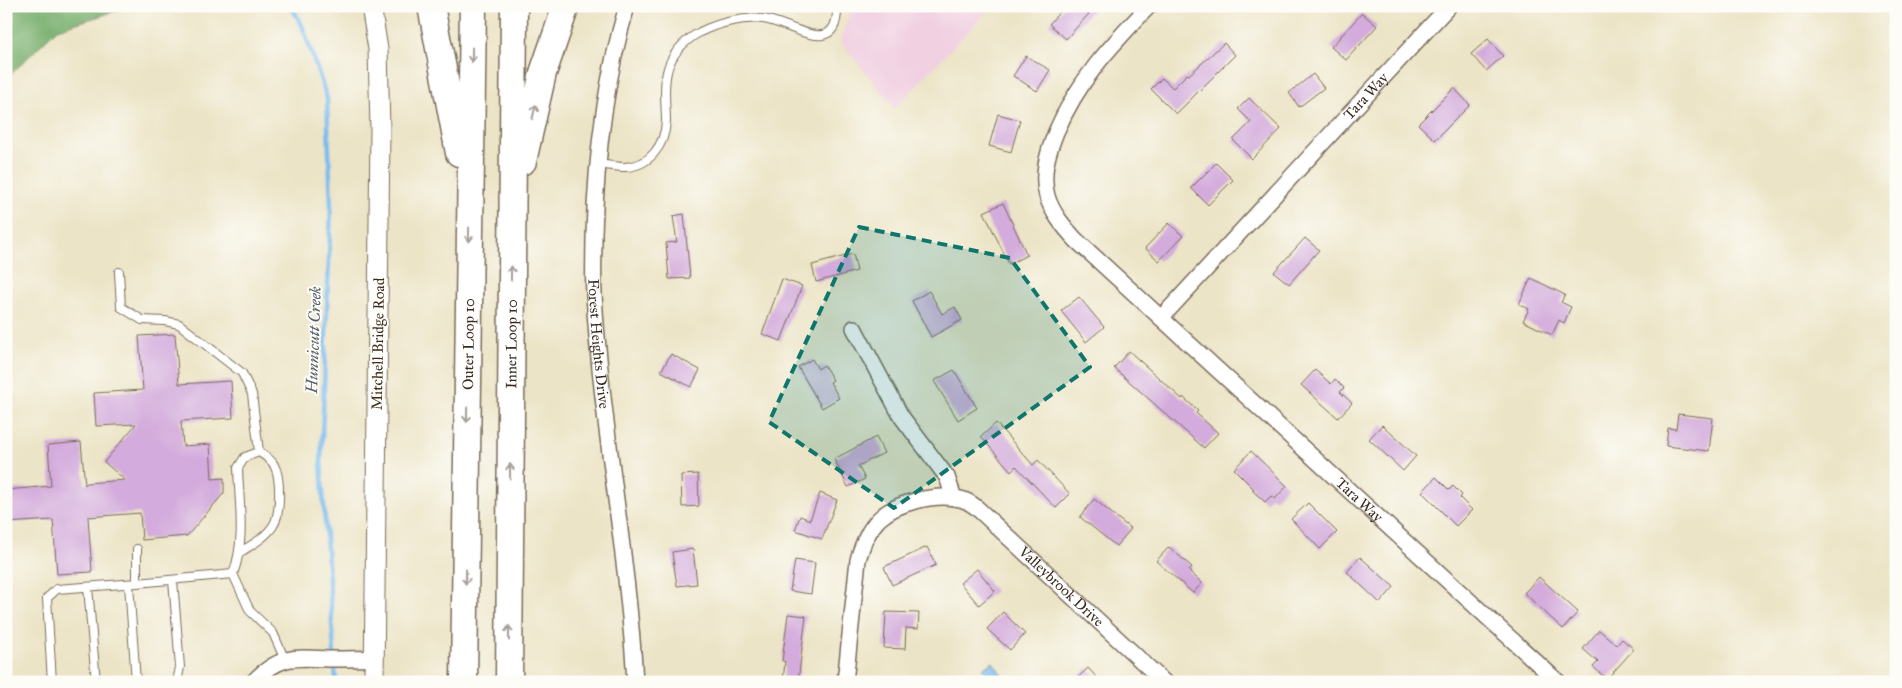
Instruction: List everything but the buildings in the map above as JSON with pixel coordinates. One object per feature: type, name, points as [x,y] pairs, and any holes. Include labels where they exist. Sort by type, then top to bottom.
[{"type":"highway","points":[[431,6],[470,207]]},
{"type":"highway","name":"Outer Loop 10","points":[[464,682],[473,6]]},
{"type":"highway","name":"Inner Loop 10","points":[[509,682],[514,6]]},
{"type":"highway","points":[[511,211],[543,73],[566,6]]},
{"type":"street","name":"Mitchell Bridge Road","points":[[371,6],[378,49],[380,129],[366,659],[374,682]]},
{"type":"street","name":"Forest Heights Drive","points":[[627,6],[608,85],[598,164],[595,214],[594,302],[629,606],[635,682]]},
{"type":"street","name":"Tara Way","points":[[1149,6],[1100,58],[1075,94],[1052,142],[1044,179],[1049,202],[1062,224],[1076,240],[1558,682]]},
{"type":"street","name":"Tara Way","points":[[1161,318],[1449,6]]},
{"type":"street","points":[[854,328],[901,416],[947,476],[954,498]]},
{"type":"street","name":"Valleybrook Drive","points":[[845,682],[858,560],[861,547],[872,526],[886,512],[898,506],[916,501],[954,498],[968,502],[977,508],[1164,682]]},
{"type":"street","points":[[253,682],[268,669],[285,660],[304,657],[366,659]]},
{"type":"lane","points":[[598,164],[624,167],[634,166],[645,161],[658,149],[665,133],[667,72],[676,53],[690,38],[711,28],[728,23],[757,19],[781,23],[816,37],[822,36],[833,29],[836,24],[837,6]]},
{"type":"lane","points":[[119,272],[121,307],[142,320],[179,324],[242,373],[252,394],[259,452],[271,460],[275,467],[278,476],[279,508],[273,527],[264,536],[239,553]]},
{"type":"lane","points":[[259,452],[245,458],[240,462],[238,468],[241,535],[234,574],[250,612],[272,633],[285,660]]},
{"type":"lane","points":[[136,682],[133,584],[138,549]]},
{"type":"lane","points":[[52,682],[47,598],[57,589],[234,574]]},
{"type":"lane","points":[[173,580],[180,667],[177,682]]},
{"type":"lane","points":[[88,587],[96,682]]},
{"type":"highlighted area","points":[[859,227],[1010,258],[1090,367],[894,508],[769,422]]},
{"type":"shaded area","points":[[852,6],[992,6],[895,108],[840,41]]},
{"type":"green space","points":[[6,6],[133,6],[57,29],[6,79]]},
{"type":"water","points":[[993,662],[1005,682],[992,682],[983,668]]},
{"type":"waterway","name":"Hunnicutt Creek","points":[[291,6],[302,25],[327,98],[331,207],[321,462],[336,682]]}]
